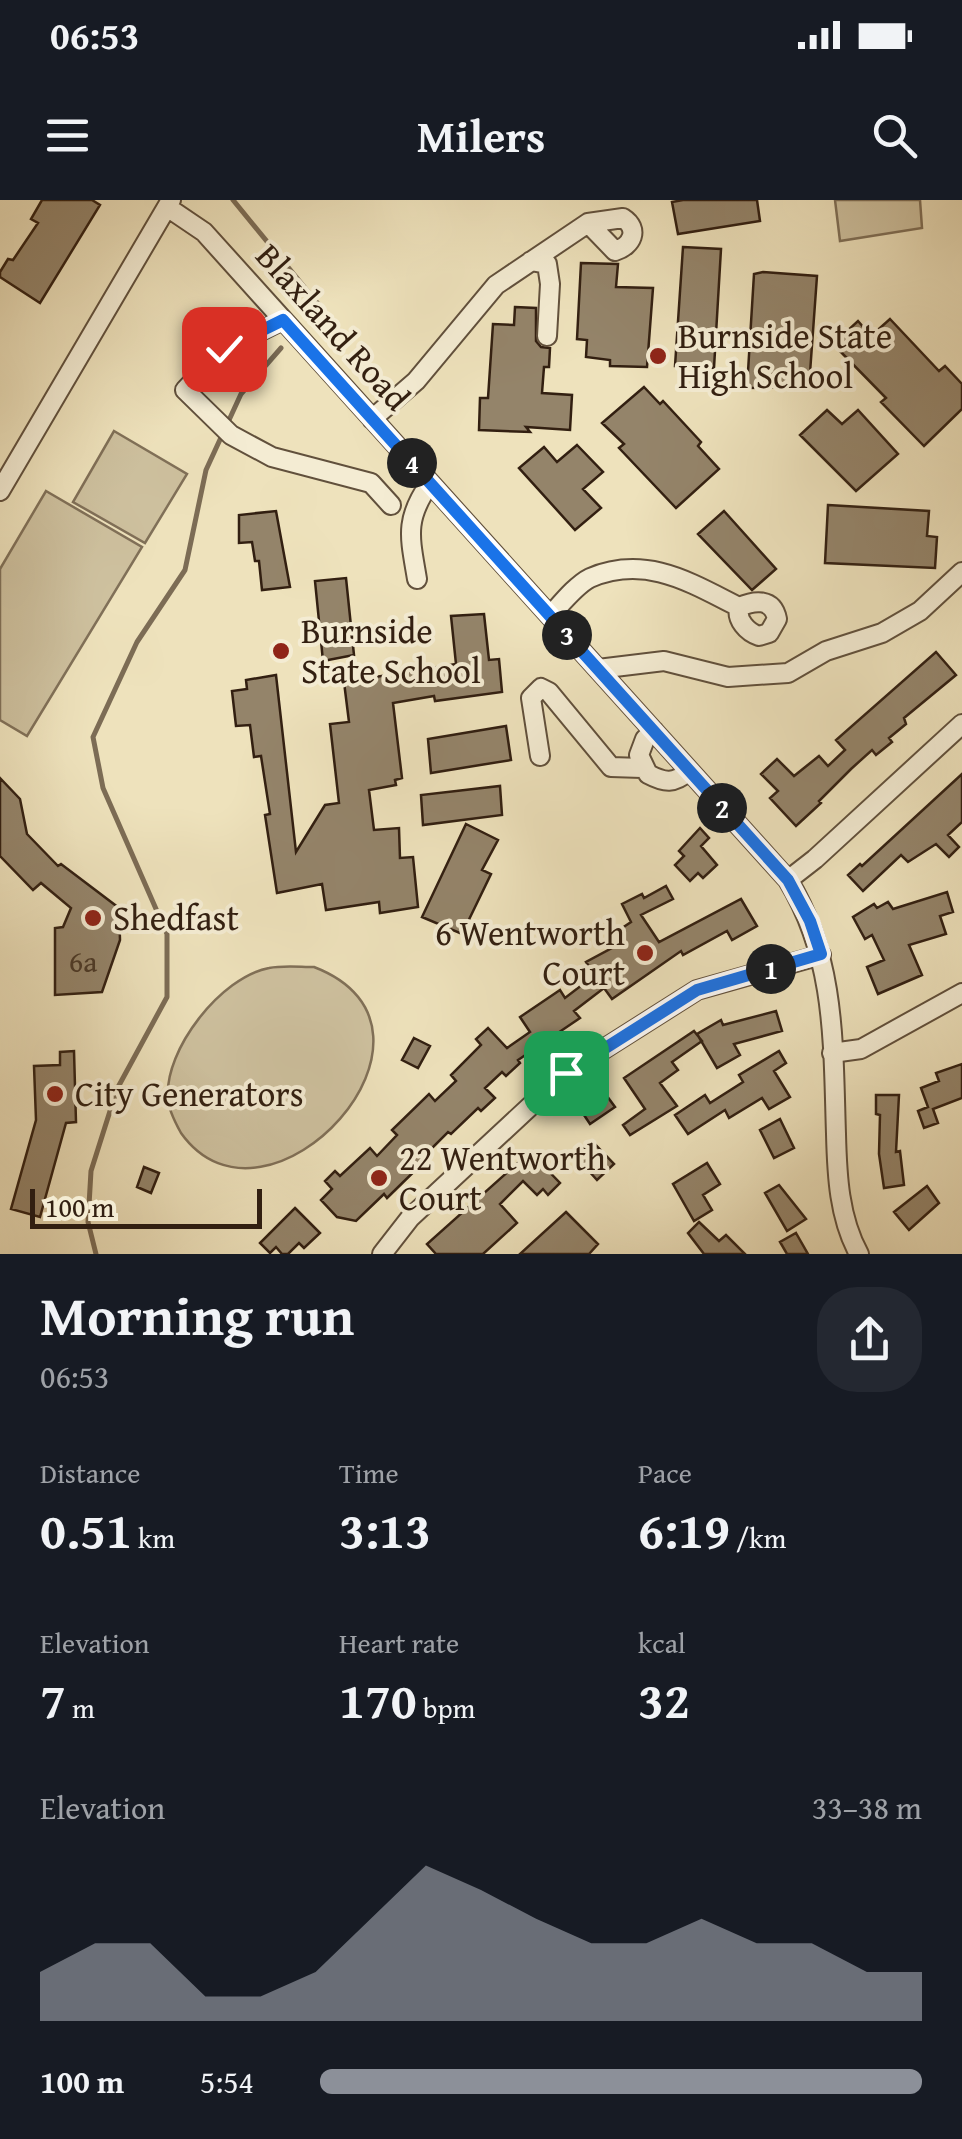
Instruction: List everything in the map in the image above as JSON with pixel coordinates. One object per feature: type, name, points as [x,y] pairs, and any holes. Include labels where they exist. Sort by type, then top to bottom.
[{"type":"street","name":"Blaxland Road","points":[[169,204],[204,232],[788,880],[810,921],[830,993],[842,1206],[859,1254]]},
{"type":"street","points":[[0,491],[169,204]]},
{"type":"street","points":[[372,419],[416,381],[496,284],[588,224]]},
{"type":"street","points":[[531,261],[547,264],[547,336]]},
{"type":"street","points":[[283,320],[224,349],[185,390],[224,428],[272,457],[372,483],[391,505]]},
{"type":"street","points":[[418,579],[408,525],[430,483]]},
{"type":"street","points":[[550,616],[588,579],[634,568],[669,572],[739,607]]},
{"type":"street","points":[[598,669],[664,662],[728,677],[788,673],[826,651],[882,633],[920,612],[962,572]]},
{"type":"street","points":[[540,756],[531,698],[541,688],[550,692],[611,766],[642,768]]},
{"type":"street","points":[[788,880],[962,724]]},
{"type":"street","points":[[654,731],[639,754],[642,768],[668,782],[680,780],[689,771]]},
{"type":"street","points":[[382,1254],[410,1218],[566,1073],[697,990],[821,954]]},
{"type":"street","points":[[832,1054],[861,1049],[962,993]]},
{"type":"shaded area","points":[[835,200],[920,200],[922,228],[840,241]]},
{"type":"shaded area","points":[[114,431],[187,474],[145,543],[73,502]]},
{"type":"shaded area","points":[[46,491],[142,547],[27,736],[0,720],[0,569]]},
{"type":"shaded area","points":[[314,967],[358,997],[373,1036],[365,1079],[340,1119],[303,1150],[261,1167],[218,1163],[181,1133],[169,1107],[169,1079],[175,1059],[199,1018],[232,985],[269,968]]},
{"type":"building","points":[[42,200],[92,200],[100,205],[40,303],[0,277],[0,272],[38,223],[31,219]]},
{"type":"building","points":[[757,200],[760,221],[678,234],[672,202]]},
{"type":"building","points":[[683,247],[721,249],[714,368],[675,366]]},
{"type":"building","points":[[581,263],[618,264],[616,287],[653,288],[647,367],[610,366],[610,360],[586,357],[587,340],[577,339]]},
{"type":"building","points":[[754,274],[817,276],[810,373],[802,374],[801,387],[747,388]]},
{"type":"building","points":[[515,307],[536,308],[536,341],[541,347],[550,348],[542,393],[572,395],[570,430],[479,430],[480,398],[488,398],[493,324],[514,325]]},
{"type":"building","points":[[890,319],[939,371],[945,366],[962,384],[962,409],[924,446],[881,402],[886,398],[833,344],[858,321],[871,336]]},
{"type":"building","points":[[644,387],[660,404],[663,401],[701,442],[698,446],[719,469],[676,508],[619,448],[624,444],[602,423]]},
{"type":"building","points":[[827,410],[842,424],[858,410],[898,454],[856,491],[800,435]]},
{"type":"building","points":[[577,445],[603,472],[583,489],[601,508],[575,530],[519,468],[544,447],[557,462]]},
{"type":"building","points":[[828,505],[929,511],[927,536],[937,537],[935,568],[825,563]]},
{"type":"building","points":[[276,511],[290,587],[262,590],[252,542],[239,543],[239,515]]},
{"type":"building","points":[[724,511],[776,569],[752,590],[698,534]]},
{"type":"building","points":[[346,578],[354,655],[323,661],[315,581]]},
{"type":"building","points":[[484,614],[489,660],[499,659],[502,692],[393,703],[402,778],[395,780],[396,785],[369,790],[374,830],[399,828],[400,858],[413,857],[418,907],[380,913],[379,902],[326,910],[322,884],[277,893],[261,756],[254,757],[250,725],[236,726],[232,691],[247,689],[246,680],[276,675],[296,852],[325,805],[339,803],[330,724],[349,722],[344,682],[456,664],[451,616]]},
{"type":"building","points":[[936,652],[956,675],[904,718],[906,724],[889,738],[892,742],[876,755],[872,750],[796,826],[770,798],[778,791],[761,774],[777,759],[794,776],[819,756],[828,766],[845,750],[836,740]]},
{"type":"building","points":[[506,726],[511,760],[431,773],[428,739]]},
{"type":"building","points":[[962,774],[962,822],[948,835],[959,847],[949,857],[936,844],[908,862],[901,855],[863,891],[848,875]]},
{"type":"building","points":[[0,778],[20,799],[27,834],[58,866],[61,864],[119,908],[120,940],[102,992],[55,995],[55,928],[63,927],[71,908],[41,883],[33,890],[0,856]]},
{"type":"building","points":[[500,786],[502,815],[423,825],[421,795]]},
{"type":"building","points":[[466,824],[498,840],[482,870],[491,874],[462,934],[422,917]]},
{"type":"building","points":[[700,828],[709,838],[701,846],[717,865],[703,878],[698,873],[690,881],[675,865],[684,856],[679,851]]},
{"type":"building","points":[[666,886],[673,899],[641,915],[659,942],[741,899],[757,926],[732,940],[727,931],[683,955],[681,951],[612,999],[604,988],[574,1011],[580,1018],[485,1088],[495,1098],[481,1111],[478,1108],[451,1134],[448,1132],[429,1151],[432,1154],[387,1198],[384,1194],[356,1221],[337,1217],[321,1200],[332,1189],[325,1181],[335,1171],[340,1176],[370,1148],[377,1156],[397,1135],[392,1130],[429,1094],[435,1101],[456,1081],[451,1075],[481,1045],[476,1039],[488,1028],[507,1048],[530,1032],[520,1017],[560,990],[565,998],[595,975],[586,962],[623,942],[616,932],[631,922],[622,904]]},
{"type":"building","points":[[947,892],[953,912],[940,916],[946,934],[909,945],[922,975],[878,994],[867,967],[884,960],[872,935],[865,939],[853,917],[874,904],[877,908],[888,902],[893,909]]},
{"type":"building","points":[[776,1011],[782,1031],[734,1044],[740,1055],[717,1068],[697,1034],[721,1020],[723,1025]]},
{"type":"building","points":[[694,1031],[702,1041],[672,1062],[678,1070],[660,1083],[677,1106],[630,1135],[623,1125],[645,1109],[624,1078]]},
{"type":"building","points":[[414,1038],[430,1046],[418,1068],[402,1060]]},
{"type":"building","points":[[74,1051],[76,1122],[66,1123],[40,1217],[11,1209],[36,1120],[34,1066],[60,1065],[60,1052]]},
{"type":"building","points":[[779,1051],[786,1063],[774,1071],[790,1097],[769,1109],[762,1098],[729,1118],[725,1110],[688,1134],[675,1115],[705,1095],[710,1103],[743,1082],[739,1075]]},
{"type":"building","points":[[962,1064],[962,1098],[933,1109],[938,1123],[924,1128],[918,1111],[928,1107],[921,1088],[939,1081],[936,1073]]},
{"type":"building","points":[[604,1092],[615,1107],[590,1124],[580,1109]]},
{"type":"building","points":[[876,1095],[899,1095],[896,1152],[900,1151],[904,1185],[884,1188]]},
{"type":"building","points":[[780,1119],[794,1148],[774,1158],[760,1130]]},
{"type":"building","points":[[592,1141],[614,1164],[597,1180],[578,1159]]},
{"type":"building","points":[[530,1152],[560,1183],[548,1195],[543,1189],[537,1195],[523,1181],[500,1204],[517,1223],[483,1254],[436,1254],[427,1244]]},
{"type":"building","points":[[707,1163],[720,1184],[703,1195],[712,1210],[694,1221],[673,1184]]},
{"type":"building","points":[[144,1167],[159,1173],[151,1193],[137,1187]]},
{"type":"building","points":[[779,1185],[806,1219],[787,1231],[765,1193]]},
{"type":"building","points":[[927,1186],[939,1203],[909,1230],[894,1212]]},
{"type":"building","points":[[295,1208],[320,1233],[304,1248],[299,1243],[288,1254],[282,1254],[276,1247],[270,1253],[260,1243]]},
{"type":"building","points":[[566,1212],[598,1244],[589,1254],[520,1254]]},
{"type":"building","points":[[699,1222],[719,1241],[726,1235],[745,1254],[704,1254],[688,1233]]},
{"type":"building","points":[[796,1233],[808,1254],[787,1254],[780,1242]]},
{"type":"waterway","points":[[233,200],[319,305],[312,315]]},
{"type":"waterway","points":[[96,1254],[88,1222],[91,1171],[117,1089],[167,997],[167,934],[103,788],[93,737],[137,642],[185,570],[206,470],[241,394],[281,348]]},
{"type":"place","name":"Burnside State High School","points":[[658,356]]},
{"type":"place","name":"Burnside State School","points":[[281,651]]},
{"type":"place","name":"Shedfast","points":[[93,918]]},
{"type":"place","name":"6 Wentworth Court","points":[[645,953]]},
{"type":"place","name":"City Generators","points":[[55,1094]]},
{"type":"place","name":"22 Wentworth Court","points":[[379,1178]]},
{"type":"route","points":[[224,349],[283,320],[788,880],[800,901],[821,954],[697,990],[566,1073]]}]
